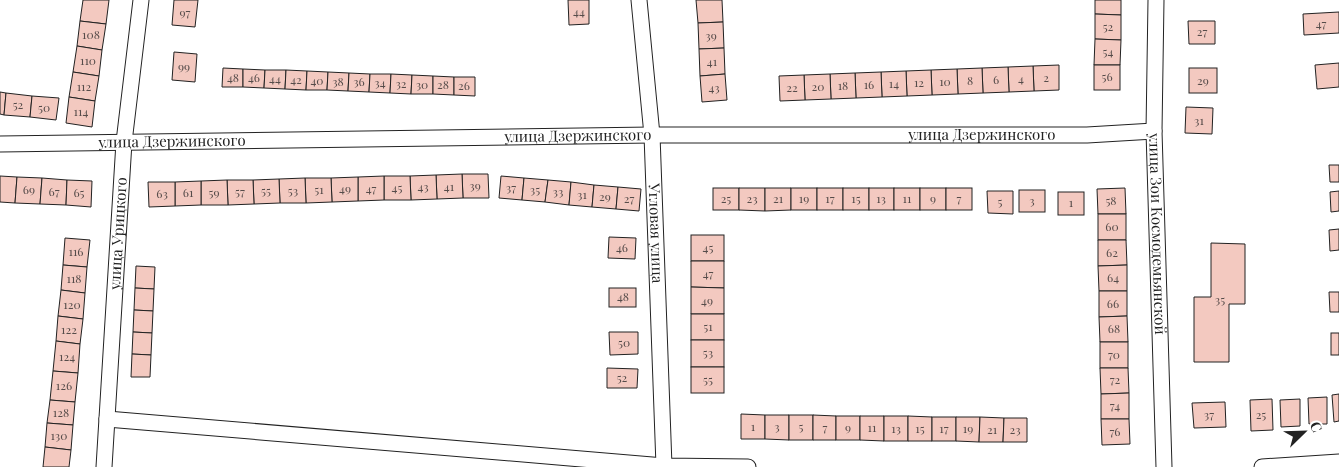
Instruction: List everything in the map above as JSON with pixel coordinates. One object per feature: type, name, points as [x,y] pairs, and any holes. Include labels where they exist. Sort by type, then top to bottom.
[{"type":"street","name":"улица Урицкого","points":[[104,467],[124,142],[141,0]]},
{"type":"street","name":"Угловая улица","points":[[639,0],[652,135],[664,466]]},
{"type":"street","name":"улица Зои Космодемьянской","points":[[1156,0],[1154,131],[1164,467]]},
{"type":"street","name":"улица Дзержинского","points":[[0,144],[652,135],[1087,135],[1154,131]]},
{"type":"street","points":[[107,419],[664,466],[748,467]]},
{"type":"street","points":[[1262,467],[1339,462]]},
{"type":"building","points":[[83,0],[109,0],[106,24],[80,21]]},
{"type":"building","points":[[174,0],[198,0],[195,27],[172,25]]},
{"type":"building","points":[[568,0],[589,0],[589,24],[569,25]]},
{"type":"building","points":[[696,0],[722,0],[723,22],[698,23]]},
{"type":"building","points":[[1095,0],[1121,0],[1121,15],[1095,14]]},
{"type":"building","points":[[1339,12],[1339,33],[1304,35],[1303,14]]},
{"type":"building","points":[[1095,14],[1121,15],[1121,40],[1095,39]]},
{"type":"building","points":[[80,21],[106,24],[102,50],[77,46]]},
{"type":"building","points":[[1188,21],[1215,21],[1215,44],[1189,44]]},
{"type":"building","points":[[723,22],[724,48],[699,49],[698,23]]},
{"type":"building","points":[[1095,39],[1121,40],[1120,65],[1094,65]]},
{"type":"building","points":[[77,46],[102,50],[99,76],[73,72]]},
{"type":"building","points":[[724,48],[725,74],[700,76],[699,49]]},
{"type":"building","points":[[174,52],[197,54],[195,82],[172,80]]},
{"type":"building","points":[[1339,63],[1339,87],[1317,89],[1315,65]]},
{"type":"building","points":[[1059,65],[1059,90],[1034,91],[1033,66]]},
{"type":"building","points":[[1094,65],[1120,65],[1120,90],[1094,90]]},
{"type":"building","points":[[1033,66],[1034,91],[1009,92],[1008,67]]},
{"type":"building","points":[[1008,67],[1009,92],[983,93],[982,68]]},
{"type":"building","points":[[223,68],[243,69],[243,87],[222,87]]},
{"type":"building","points":[[982,68],[983,93],[958,94],[957,69]]},
{"type":"building","points":[[1189,68],[1217,68],[1217,93],[1189,93]]},
{"type":"building","points":[[243,69],[265,70],[264,88],[243,87]]},
{"type":"building","points":[[957,69],[958,94],[932,95],[931,70]]},
{"type":"building","points":[[265,70],[286,70],[285,89],[264,88]]},
{"type":"building","points":[[286,70],[307,71],[306,90],[285,89]]},
{"type":"building","points":[[931,70],[932,95],[907,96],[906,71]]},
{"type":"building","points":[[307,71],[328,72],[327,90],[306,90]]},
{"type":"building","points":[[906,71],[907,96],[882,97],[881,72]]},
{"type":"building","points":[[73,72],[99,76],[95,101],[69,97]]},
{"type":"building","points":[[328,72],[349,73],[348,91],[327,90]]},
{"type":"building","points":[[881,72],[882,97],[856,98],[855,73]]},
{"type":"building","points":[[349,73],[370,74],[369,92],[348,91]]},
{"type":"building","points":[[855,73],[856,98],[831,99],[830,74]]},
{"type":"building","points":[[370,74],[391,74],[390,93],[369,92]]},
{"type":"building","points":[[391,74],[412,75],[411,94],[390,93]]},
{"type":"building","points":[[725,74],[727,100],[702,102],[700,76]]},
{"type":"building","points":[[830,74],[831,99],[805,100],[804,75]]},
{"type":"building","points":[[412,75],[433,76],[433,94],[411,94]]},
{"type":"building","points":[[804,75],[805,100],[780,101],[779,76]]},
{"type":"building","points":[[433,76],[454,77],[454,95],[433,94]]},
{"type":"building","points":[[454,77],[475,77],[475,96],[454,95]]},
{"type":"building","points":[[0,92],[6,93],[4,115],[0,114]]},
{"type":"building","points":[[6,93],[32,96],[30,117],[4,115]]},
{"type":"building","points":[[32,96],[59,98],[56,120],[30,117]]},
{"type":"building","points":[[69,97],[95,101],[92,127],[66,123]]},
{"type":"building","points":[[1186,107],[1213,108],[1212,134],[1185,133]]},
{"type":"building","points":[[1329,165],[1339,165],[1339,182],[1330,182]]},
{"type":"building","points":[[462,174],[488,174],[489,198],[463,198]]},
{"type":"building","points":[[462,174],[463,198],[437,199],[436,175]]},
{"type":"building","points":[[436,175],[437,199],[411,200],[410,176]]},
{"type":"building","points":[[0,176],[17,177],[15,203],[0,202]]},
{"type":"building","points":[[384,176],[410,176],[411,200],[384,200]]},
{"type":"building","points":[[384,176],[384,200],[358,201],[358,177]]},
{"type":"building","points":[[501,176],[524,178],[522,200],[499,198]]},
{"type":"building","points":[[17,177],[42,178],[40,204],[15,203]]},
{"type":"building","points":[[358,177],[358,201],[332,202],[331,178]]},
{"type":"building","points":[[42,178],[67,180],[66,205],[40,204]]},
{"type":"building","points":[[305,178],[331,178],[332,202],[306,203]]},
{"type":"building","points":[[305,178],[306,203],[280,203],[279,179]]},
{"type":"building","points":[[524,178],[548,180],[545,202],[522,200]]},
{"type":"building","points":[[279,179],[280,203],[254,204],[253,180]]},
{"type":"building","points":[[67,180],[92,181],[91,207],[66,205]]},
{"type":"building","points":[[227,180],[253,180],[254,204],[228,205]]},
{"type":"building","points":[[227,180],[228,205],[201,205],[201,181]]},
{"type":"building","points":[[548,180],[571,182],[569,205],[545,202]]},
{"type":"building","points":[[201,181],[201,205],[175,206],[175,182]]},
{"type":"building","points":[[148,182],[175,182],[175,206],[149,207]]},
{"type":"building","points":[[571,182],[594,185],[592,207],[569,205]]},
{"type":"building","points":[[594,185],[618,187],[616,209],[592,207]]},
{"type":"building","points":[[618,187],[641,189],[639,211],[616,209]]},
{"type":"building","points":[[713,188],[739,188],[739,210],[713,210]]},
{"type":"building","points":[[739,188],[765,188],[765,211],[739,210]]},
{"type":"building","points":[[765,188],[791,188],[791,210],[765,211]]},
{"type":"building","points":[[791,188],[817,188],[817,210],[791,210]]},
{"type":"building","points":[[817,188],[843,188],[843,210],[817,210]]},
{"type":"building","points":[[843,188],[869,188],[869,210],[843,210]]},
{"type":"building","points":[[869,188],[894,188],[894,210],[869,210]]},
{"type":"building","points":[[894,188],[920,188],[920,210],[894,210]]},
{"type":"building","points":[[920,188],[946,188],[946,210],[920,210]]},
{"type":"building","points":[[946,188],[972,188],[972,210],[946,210]]},
{"type":"building","points":[[1125,188],[1126,214],[1098,214],[1097,189]]},
{"type":"building","points":[[1019,190],[1045,190],[1045,212],[1019,212]]},
{"type":"building","points":[[987,191],[1013,191],[1013,214],[988,213]]},
{"type":"building","points":[[1339,191],[1339,211],[1331,212],[1330,192]]},
{"type":"building","points":[[1058,192],[1084,192],[1084,215],[1058,215]]},
{"type":"building","points":[[1098,214],[1126,214],[1126,240],[1098,240]]},
{"type":"building","points":[[1339,229],[1339,250],[1330,251],[1329,230]]},
{"type":"building","points":[[691,235],[724,235],[724,261],[691,261]]},
{"type":"building","points":[[609,237],[636,238],[635,259],[608,258]]},
{"type":"building","points":[[65,238],[90,240],[87,267],[63,265]]},
{"type":"building","points":[[1098,240],[1126,240],[1127,265],[1098,266]]},
{"type":"building","points":[[1211,243],[1245,244],[1245,304],[1229,304],[1229,362],[1194,362],[1194,297],[1211,297]]},
{"type":"building","points":[[691,261],[724,261],[724,288],[691,287]]},
{"type":"building","points":[[63,265],[87,267],[85,293],[61,290]]},
{"type":"building","points":[[1127,265],[1127,291],[1099,291],[1098,266]]},
{"type":"building","points":[[136,266],[155,267],[154,289],[135,288]]},
{"type":"building","points":[[691,287],[724,288],[724,314],[691,314]]},
{"type":"building","points":[[135,288],[154,289],[153,311],[134,310]]},
{"type":"building","points":[[609,288],[636,288],[636,307],[609,307]]},
{"type":"building","points":[[61,290],[85,293],[83,319],[58,316]]},
{"type":"building","points":[[1099,291],[1127,291],[1127,316],[1099,317]]},
{"type":"building","points":[[1329,292],[1339,292],[1339,312],[1330,312]]},
{"type":"building","points":[[134,310],[153,311],[152,333],[133,332]]},
{"type":"building","points":[[691,314],[724,314],[724,340],[691,340]]},
{"type":"building","points":[[58,316],[83,319],[80,344],[56,341]]},
{"type":"building","points":[[1127,316],[1128,342],[1100,342],[1099,317]]},
{"type":"building","points":[[133,332],[152,333],[151,355],[132,354]]},
{"type":"building","points":[[609,332],[638,332],[638,354],[610,355]]},
{"type":"building","points":[[1331,333],[1339,333],[1339,355],[1331,355]]},
{"type":"building","points":[[691,340],[724,340],[724,367],[691,367]]},
{"type":"building","points":[[56,341],[80,344],[78,373],[53,371]]},
{"type":"building","points":[[1100,342],[1128,342],[1128,368],[1100,368]]},
{"type":"building","points":[[132,354],[151,355],[150,377],[131,377]]},
{"type":"building","points":[[691,367],[724,367],[724,393],[691,393]]},
{"type":"building","points":[[607,368],[638,369],[637,388],[607,388]]},
{"type":"building","points":[[1100,368],[1128,368],[1129,393],[1101,394]]},
{"type":"building","points":[[53,371],[78,373],[75,402],[50,400]]},
{"type":"building","points":[[1129,393],[1129,419],[1101,419],[1101,394]]},
{"type":"building","points":[[1339,394],[1339,421],[1334,422],[1332,395]]},
{"type":"building","points":[[1327,397],[1327,424],[1309,424],[1308,398]]},
{"type":"building","points":[[1272,399],[1273,430],[1251,431],[1250,400]]},
{"type":"building","points":[[1300,399],[1300,426],[1281,427],[1280,400]]},
{"type":"building","points":[[50,400],[75,402],[73,425],[47,423]]},
{"type":"building","points":[[1225,402],[1226,427],[1194,428],[1192,403]]},
{"type":"building","points":[[741,414],[765,415],[765,439],[741,439]]},
{"type":"building","points":[[765,415],[789,415],[789,440],[765,439]]},
{"type":"building","points":[[789,415],[813,415],[813,440],[789,440]]},
{"type":"building","points":[[813,415],[836,416],[836,440],[813,440]]},
{"type":"building","points":[[836,416],[860,416],[860,440],[836,440]]},
{"type":"building","points":[[860,416],[884,416],[884,441],[860,440]]},
{"type":"building","points":[[884,416],[908,416],[908,441],[884,441]]},
{"type":"building","points":[[908,416],[932,417],[932,441],[908,441]]},
{"type":"building","points":[[932,417],[956,417],[956,441],[932,441]]},
{"type":"building","points":[[956,417],[980,417],[979,442],[956,441]]},
{"type":"building","points":[[980,417],[1004,418],[1003,442],[979,442]]},
{"type":"building","points":[[1004,418],[1027,418],[1027,442],[1003,442]]},
{"type":"building","points":[[1101,419],[1129,419],[1130,444],[1102,445]]},
{"type":"building","points":[[47,423],[73,425],[71,450],[45,447]]},
{"type":"building","points":[[45,447],[71,450],[69,467],[43,467]]}]
